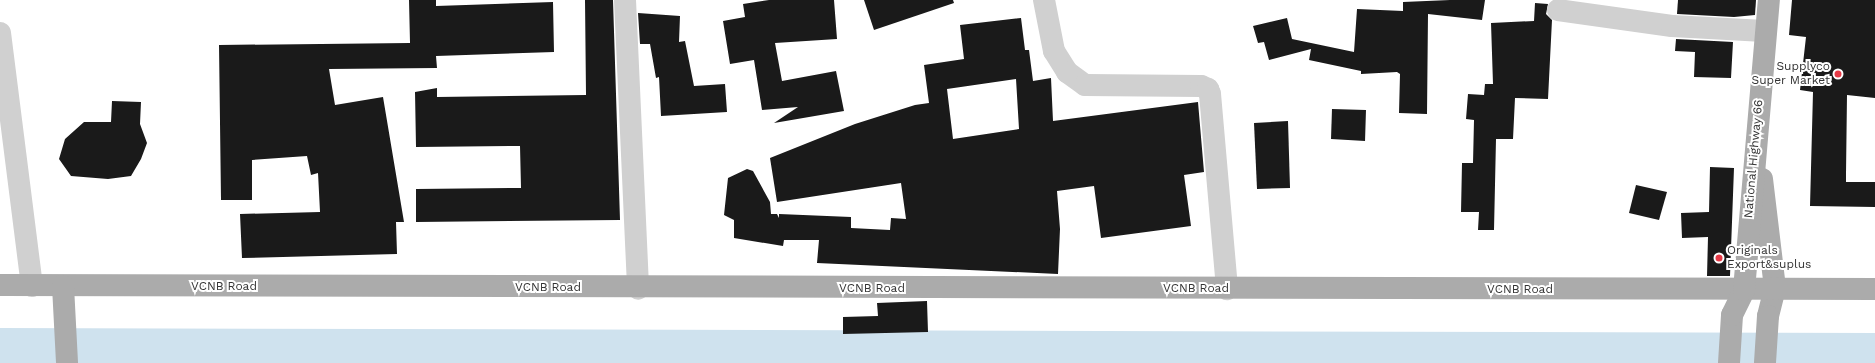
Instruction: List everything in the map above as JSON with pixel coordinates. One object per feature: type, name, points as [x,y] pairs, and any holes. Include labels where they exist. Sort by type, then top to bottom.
[{"type":"main road","name":"National Highway 66","points":[[1729,363],[1732,315],[1744,290],[1764,31],[1769,0]]},
{"type":"main road","points":[[1756,130],[1775,288],[1768,316],[1766,363]]},
{"type":"main road","name":"VCNB Road","points":[[0,286],[32,286],[63,294],[638,289],[1875,289]]},
{"type":"main road","points":[[63,294],[67,363]]},
{"type":"street","points":[[625,0],[638,289]]},
{"type":"street","points":[[1044,0],[1054,51],[1067,72],[1085,85],[1201,86],[1208,89],[1210,94],[1227,289]]},
{"type":"street","points":[[1558,10],[1672,26],[1764,31]]},
{"type":"street","points":[[0,33],[32,286]]},
{"type":"water","points":[[0,328],[1875,333],[1875,363],[0,363]]},
{"type":"building","points":[[409,0],[436,0],[436,6],[553,2],[554,52],[436,56],[437,68],[329,69],[335,105],[383,97],[404,222],[396,222],[397,254],[242,258],[240,214],[320,212],[318,173],[311,175],[307,156],[252,160],[252,200],[221,200],[219,45],[410,43]]},
{"type":"building","points":[[585,0],[613,0],[620,220],[416,222],[416,189],[521,188],[520,146],[416,147],[415,92],[437,88],[437,97],[586,95]]},
{"type":"building","points":[[769,0],[834,0],[837,39],[775,43],[782,81],[836,71],[844,111],[774,123],[798,107],[762,110],[754,60],[730,64],[723,21],[745,17],[743,4]]},
{"type":"building","points":[[864,0],[953,0],[954,3],[874,30]]},
{"type":"building","points":[[1485,0],[1482,20],[1428,14],[1427,114],[1399,113],[1400,74],[1397,72],[1361,74],[1361,71],[1309,60],[1311,49],[1269,60],[1264,42],[1258,43],[1253,26],[1287,18],[1292,39],[1354,52],[1357,9],[1403,11],[1403,2]]},
{"type":"building","points":[[1678,0],[1756,0],[1755,15],[1734,17],[1677,14]]},
{"type":"building","points":[[1792,0],[1875,0],[1875,98],[1847,95],[1846,182],[1875,182],[1875,207],[1810,206],[1813,92],[1800,90],[1806,37],[1789,35]]},
{"type":"building","points":[[1535,3],[1548,4],[1546,14],[1552,20],[1548,99],[1515,98],[1513,139],[1496,139],[1494,230],[1478,230],[1479,212],[1461,212],[1462,163],[1473,163],[1474,120],[1466,119],[1468,94],[1484,95],[1485,84],[1493,84],[1491,23],[1534,21]]},
{"type":"building","points":[[638,13],[680,16],[679,42],[685,41],[694,86],[725,84],[727,112],[661,116],[659,77],[656,78],[650,44],[640,44]]},
{"type":"building","points":[[1021,18],[1025,50],[1029,50],[1033,81],[1051,78],[1053,121],[1198,102],[1204,172],[1184,175],[1191,226],[1101,238],[1094,186],[1057,191],[1060,229],[1058,274],[817,263],[819,240],[784,240],[783,246],[734,238],[734,220],[724,215],[728,178],[747,169],[753,171],[770,202],[771,214],[777,214],[779,218],[779,214],[851,217],[851,228],[890,230],[891,218],[906,219],[901,183],[777,202],[770,158],[855,124],[915,105],[929,103],[924,65],[964,59],[960,25]],"holes":[[[1016,79],[1019,129],[953,139],[947,89]]]},
{"type":"building","points":[[1676,39],[1733,42],[1731,78],[1694,77],[1695,52],[1675,51]]},
{"type":"building","points":[[112,101],[141,102],[140,124],[147,143],[141,159],[131,176],[108,179],[71,176],[59,159],[65,139],[84,122],[111,122]]},
{"type":"building","points":[[1332,109],[1366,110],[1365,141],[1331,139]]},
{"type":"building","points":[[1288,121],[1290,188],[1257,189],[1254,123]]},
{"type":"building","points":[[1710,167],[1734,168],[1730,276],[1707,276],[1708,237],[1682,238],[1681,213],[1709,212]]},
{"type":"building","points":[[1636,185],[1667,192],[1659,220],[1629,213]]},
{"type":"building","points":[[927,301],[928,332],[843,334],[843,317],[878,316],[877,303]]},
{"type":"place","name":"Supplyco Super Market","points":[[1838,74]]},
{"type":"place","name":"Originals Export&suplus","points":[[1719,258]]}]
